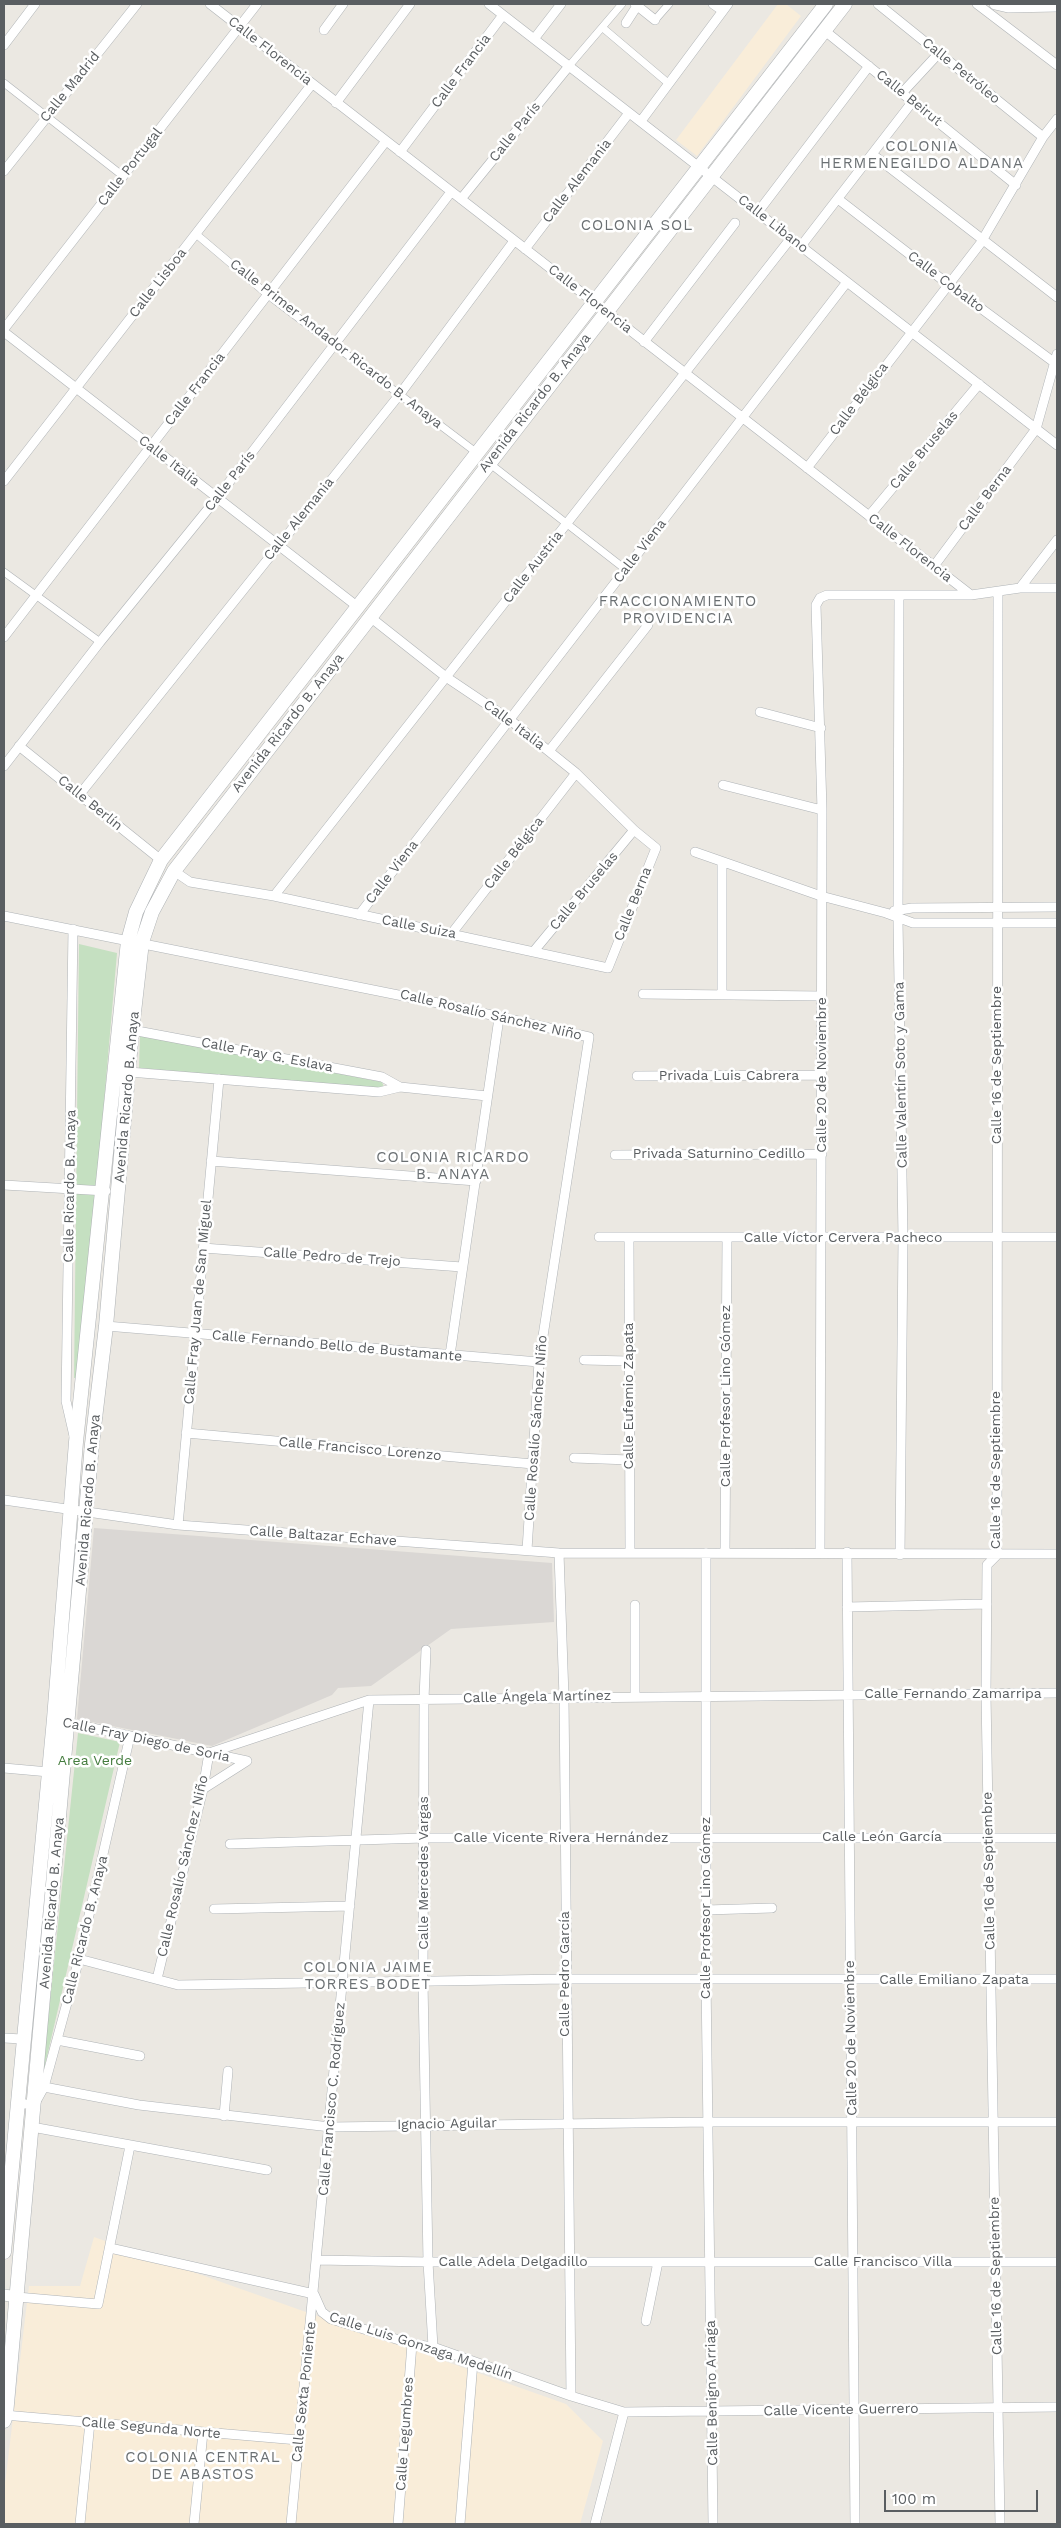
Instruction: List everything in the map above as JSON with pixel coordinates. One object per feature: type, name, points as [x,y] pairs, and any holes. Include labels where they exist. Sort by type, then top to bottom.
[{"type":"main road","name":"Avenida Ricardo B. Anaya","points":[[706,172],[826,4]]},
{"type":"main road","name":"Avenida Ricardo B. Anaya","points":[[5,2417],[10,2296],[32,2127],[87,1511],[129,1072],[136,912],[161,860],[477,453],[600,307],[706,172],[845,4]]},
{"type":"main road","name":"Avenida Ricardo B. Anaya","points":[[4,2252],[22,2040],[54,1719],[76,1442],[103,1191],[135,942],[174,871],[489,463],[600,307]]},
{"type":"main road","points":[[404,548],[416,557]]},
{"type":"main road","points":[[311,667],[324,677]]},
{"type":"main road","points":[[62,1622],[78,1623]]},
{"type":"street","points":[[4,45],[35,4]]},
{"type":"street","name":"Calle Madrid","points":[[4,171],[137,4]]},
{"type":"street","name":"Calle Florencia","points":[[210,4],[971,595]]},
{"type":"street","name":"Calle Portugal","points":[[4,331],[257,4]]},
{"type":"street","points":[[324,30],[343,4]]},
{"type":"street","points":[[336,103],[410,4]]},
{"type":"street","name":"Calle Libano","points":[[489,4],[1057,445]]},
{"type":"street","points":[[534,38],[561,4]]},
{"type":"street","points":[[569,66],[622,4]]},
{"type":"street","points":[[626,23],[636,5],[655,20],[669,4]]},
{"type":"street","points":[[641,121],[725,7],[714,4]]},
{"type":"street","name":"Calle Petróleo","points":[[878,4],[1044,137]]},
{"type":"street","points":[[977,4],[1057,65]]},
{"type":"street","points":[[995,4],[1008,7],[1057,6]]},
{"type":"street","name":"Calle Francia","points":[[400,152],[503,15]]},
{"type":"street","points":[[603,28],[668,83]]},
{"type":"street","name":"Calle Beirut","points":[[825,30],[1016,185]]},
{"type":"street","points":[[902,93],[939,53]]},
{"type":"street","name":"Calle París","points":[[460,199],[569,66]]},
{"type":"street","points":[[758,212],[869,66]]},
{"type":"street","points":[[4,83],[123,176]]},
{"type":"street","name":"Calle Lisboa","points":[[4,481],[312,84]]},
{"type":"street","points":[[801,246],[913,101]]},
{"type":"street","name":"Calle Alemania","points":[[525,249],[629,112]]},
{"type":"street","points":[[911,331],[984,238],[1044,137],[1057,119]]},
{"type":"street","name":"Calle Francia","points":[[4,637],[386,141]]},
{"type":"street","points":[[872,154],[984,238],[1057,297]]},
{"type":"street","name":"Calle París","points":[[4,766],[100,642],[217,498],[451,192]]},
{"type":"street","name":"Calle Cobalto","points":[[838,198],[948,284],[1056,358]]},
{"type":"street","points":[[644,342],[735,223]]},
{"type":"street","name":"Calle Primer Andador Ricardo B. Anaya","points":[[196,234],[268,295],[477,453]]},
{"type":"street","name":"Calle Austria","points":[[274,896],[791,238]]},
{"type":"street","name":"Calle Alemania","points":[[80,794],[400,394],[514,241]]},
{"type":"street","name":"Calle Viena","points":[[359,915],[847,282]]},
{"type":"street","name":"Calle Italia","points":[[4,331],[358,607]]},
{"type":"street","name":"Calle Bélgica","points":[[807,468],[911,331]]},
{"type":"street","points":[[1036,429],[1056,358]]},
{"type":"street","name":"Calle Bruselas","points":[[869,516],[979,384]]},
{"type":"street","name":"Calle Berna","points":[[934,566],[1036,429]]},
{"type":"street","points":[[489,463],[626,569]]},
{"type":"street","points":[[1020,588],[1057,540]]},
{"type":"street","points":[[4,572],[100,642]]},
{"type":"street","points":[[899,595],[971,595],[1020,588],[1057,588]]},
{"type":"street","name":"Calle 16 de Septiembre","points":[[998,592],[997,1555],[987,1565],[986,1694],[1000,2524]]},
{"type":"street","name":"Calle 20 de Noviembre","points":[[820,1552],[822,810],[816,605],[820,598],[827,595],[899,595]]},
{"type":"street","name":"Calle Valentín Soto y Gama","points":[[899,595],[898,920],[903,1238],[900,1555]]},
{"type":"street","name":"Calle Italia","points":[[370,617],[446,677],[510,720],[549,751],[576,773],[634,830],[651,842]]},
{"type":"street","points":[[549,751],[648,625]]},
{"type":"street","points":[[760,712],[821,728]]},
{"type":"street","name":"Calle Berlín","points":[[19,746],[161,860]]},
{"type":"street","name":"Calle Bélgica","points":[[452,933],[576,773]]},
{"type":"street","points":[[723,785],[822,810]]},
{"type":"street","name":"Calle Bruselas","points":[[534,952],[634,830]]},
{"type":"street","name":"Calle Berna","points":[[608,968],[656,848],[651,842]]},
{"type":"street","points":[[695,852],[821,896],[886,914],[912,924],[1057,923]]},
{"type":"street","points":[[722,863],[722,994]]},
{"type":"street","name":"Calle Suiza","points":[[174,871],[190,882],[274,896],[608,968]]},
{"type":"street","points":[[886,914],[912,908],[1057,907]]},
{"type":"street","name":"Calle Rosalío Sánchez Niño","points":[[4,916],[438,1003],[589,1037],[539,1362],[527,1550]]},
{"type":"street","name":"Calle Ricardo B. Anaya","points":[[73,930],[66,1401],[76,1442]]},
{"type":"street","points":[[643,994],[822,996]]},
{"type":"street","points":[[450,1355],[499,1018]]},
{"type":"street","name":"Calle Fray G. Eslava","points":[[132,1030],[382,1077],[400,1087]]},
{"type":"street","name":"Calle Fray G. Eslava","points":[[129,1072],[380,1092],[400,1087],[487,1096]]},
{"type":"street","name":"Privada Luis Cabrera","points":[[637,1076],[822,1076]]},
{"type":"street","name":"Calle Fray Juan de San Miguel","points":[[178,1525],[219,1079]]},
{"type":"street","name":"Privada Saturnino Cedillo","points":[[615,1155],[822,1154]]},
{"type":"street","points":[[211,1161],[476,1181]]},
{"type":"street","points":[[4,1185],[118,1192]]},
{"type":"street","name":"Calle Víctor Cervera Pacheco","points":[[599,1237],[629,1239],[1057,1237]]},
{"type":"street","name":"Calle Profesor Lino Gómez","points":[[725,1553],[727,1238]]},
{"type":"street","name":"Calle Eufemio Zapata","points":[[629,1239],[630,1554]]},
{"type":"street","name":"Calle Pedro de Trejo","points":[[203,1248],[462,1267]]},
{"type":"street","name":"Calle Fernando Bello de Bustamante","points":[[106,1326],[539,1362]]},
{"type":"street","points":[[584,1360],[629,1361]]},
{"type":"street","name":"Calle Francisco Lorenzo","points":[[186,1433],[533,1464]]},
{"type":"street","points":[[574,1458],[630,1460]]},
{"type":"street","name":"Calle Baltazar Echave","points":[[4,1500],[72,1508],[178,1525],[560,1553],[847,1552],[900,1555],[1057,1554]]},
{"type":"street","name":"Calle 20 de Noviembre","points":[[847,1552],[855,2524]]},
{"type":"street","name":"Calle Pedro García","points":[[560,1553],[564,1697],[566,2123],[571,2396]]},
{"type":"street","name":"Calle Profesor Lino Gómez","points":[[706,1553],[706,1978],[710,2262]]},
{"type":"street","points":[[847,1607],[987,1604]]},
{"type":"street","points":[[635,1605],[635,1696]]},
{"type":"street","name":"Calle Mercedes Vargas","points":[[426,1650],[424,1699],[423,1981],[428,2262],[433,2347]]},
{"type":"street","name":"Calle Fernando Zamarripa","points":[[705,1695],[1057,1693]]},
{"type":"street","name":"Calle Ángela Martínez","points":[[209,1753],[369,1700],[705,1695]]},
{"type":"street","name":"Calle Francisco C. Rodríguez","points":[[317,2260],[369,1700]]},
{"type":"street","name":"Calle Fray Diego de Soria","points":[[54,1719],[247,1761],[203,1789]]},
{"type":"street","name":"Calle Ricardo B. Anaya","points":[[34,2105],[44,2087],[80,1959],[130,1736]]},
{"type":"street","name":"Calle Rosalío Sánchez Niño","points":[[157,1979],[203,1789],[209,1753]]},
{"type":"street","points":[[4,1768],[49,1772]]},
{"type":"street","name":"Calle León García","points":[[706,1837],[1057,1838]]},
{"type":"street","name":"Calle Vicente Rivera Hernández","points":[[230,1844],[424,1838],[706,1837]]},
{"type":"street","points":[[214,1909],[350,1906]]},
{"type":"street","points":[[706,1910],[772,1908]]},
{"type":"street","name":"Calle Emiliano Zapata","points":[[80,1959],[178,1985],[706,1978],[850,1980],[1057,1979]]},
{"type":"street","points":[[4,2038],[22,2040]]},
{"type":"street","points":[[57,2040],[140,2056]]},
{"type":"street","points":[[224,2116],[228,2071]]},
{"type":"street","name":"Ignacio Aguilar","points":[[44,2087],[139,2105],[330,2127],[426,2124],[709,2122],[1057,2122]]},
{"type":"street","points":[[17,2103],[34,2105]]},
{"type":"street","points":[[32,2127],[267,2170]]},
{"type":"street","points":[[10,2296],[98,2304],[130,2146]]},
{"type":"street","points":[[110,2248],[314,2294]]},
{"type":"street","name":"Calle Adela Delgadillo","points":[[317,2260],[710,2262]]},
{"type":"street","name":"Calle Sexta Poniente","points":[[291,2524],[317,2260]]},
{"type":"street","points":[[646,2321],[658,2262]]},
{"type":"street","name":"Calle Francisco Villa","points":[[710,2262],[1057,2262]]},
{"type":"street","name":"Calle Benigno Arriaga","points":[[710,2262],[713,2524]]},
{"type":"street","name":"Calle Luis Gonzaga Medellín","points":[[314,2294],[322,2312],[331,2319],[412,2344],[433,2347],[571,2396],[624,2412]]},
{"type":"street","name":"Calle Legumbres","points":[[398,2524],[412,2344]]},
{"type":"street","points":[[460,2524],[473,2362]]},
{"type":"street","name":"Calle Vicente Guerrero","points":[[624,2412],[1057,2408]]},
{"type":"street","points":[[595,2524],[624,2412]]},
{"type":"street","name":"Calle Segunda Norte","points":[[5,2417],[90,2422],[298,2440]]},
{"type":"street","points":[[80,2524],[90,2422]]},
{"type":"street","points":[[194,2524],[203,2432]]},
{"type":"shaded area","points":[[778,4],[786,4],[801,16],[697,156],[676,140]]},
{"type":"shaded area","points":[[94,1528],[552,1563],[554,1622],[451,1629],[371,1686],[338,1688],[332,1695],[212,1746],[77,1719]]},
{"type":"shaded area","points":[[94,2237],[566,2404],[603,2441],[580,2524],[4,2524],[4,2492],[29,2286],[80,2286]]},
{"type":"green space","points":[[79,944],[117,953],[80,1378],[74,1378]]},
{"type":"green space","points":[[140,1035],[382,1082],[384,1087],[380,1089],[139,1068]]},
{"type":"green space","name":"Area Verde","points":[[78,1733],[120,1742],[42,2078]]},
{"type":"district","name":"COLONIA HERMENEGILDO ALDANA","points":[[922,156]]},
{"type":"district","name":"COLONIA SOL","points":[[637,226]]},
{"type":"district","name":"FRACCIONAMIENTO PROVIDENCIA","points":[[678,610]]},
{"type":"district","name":"COLONIA RICARDO B. ANAYA","points":[[453,1166]]},
{"type":"district","name":"COLONIA JAIME TORRES BODET","points":[[368,1976]]},
{"type":"district","name":"COLONIA CENTRAL DE ABASTOS","points":[[203,2466]]}]
